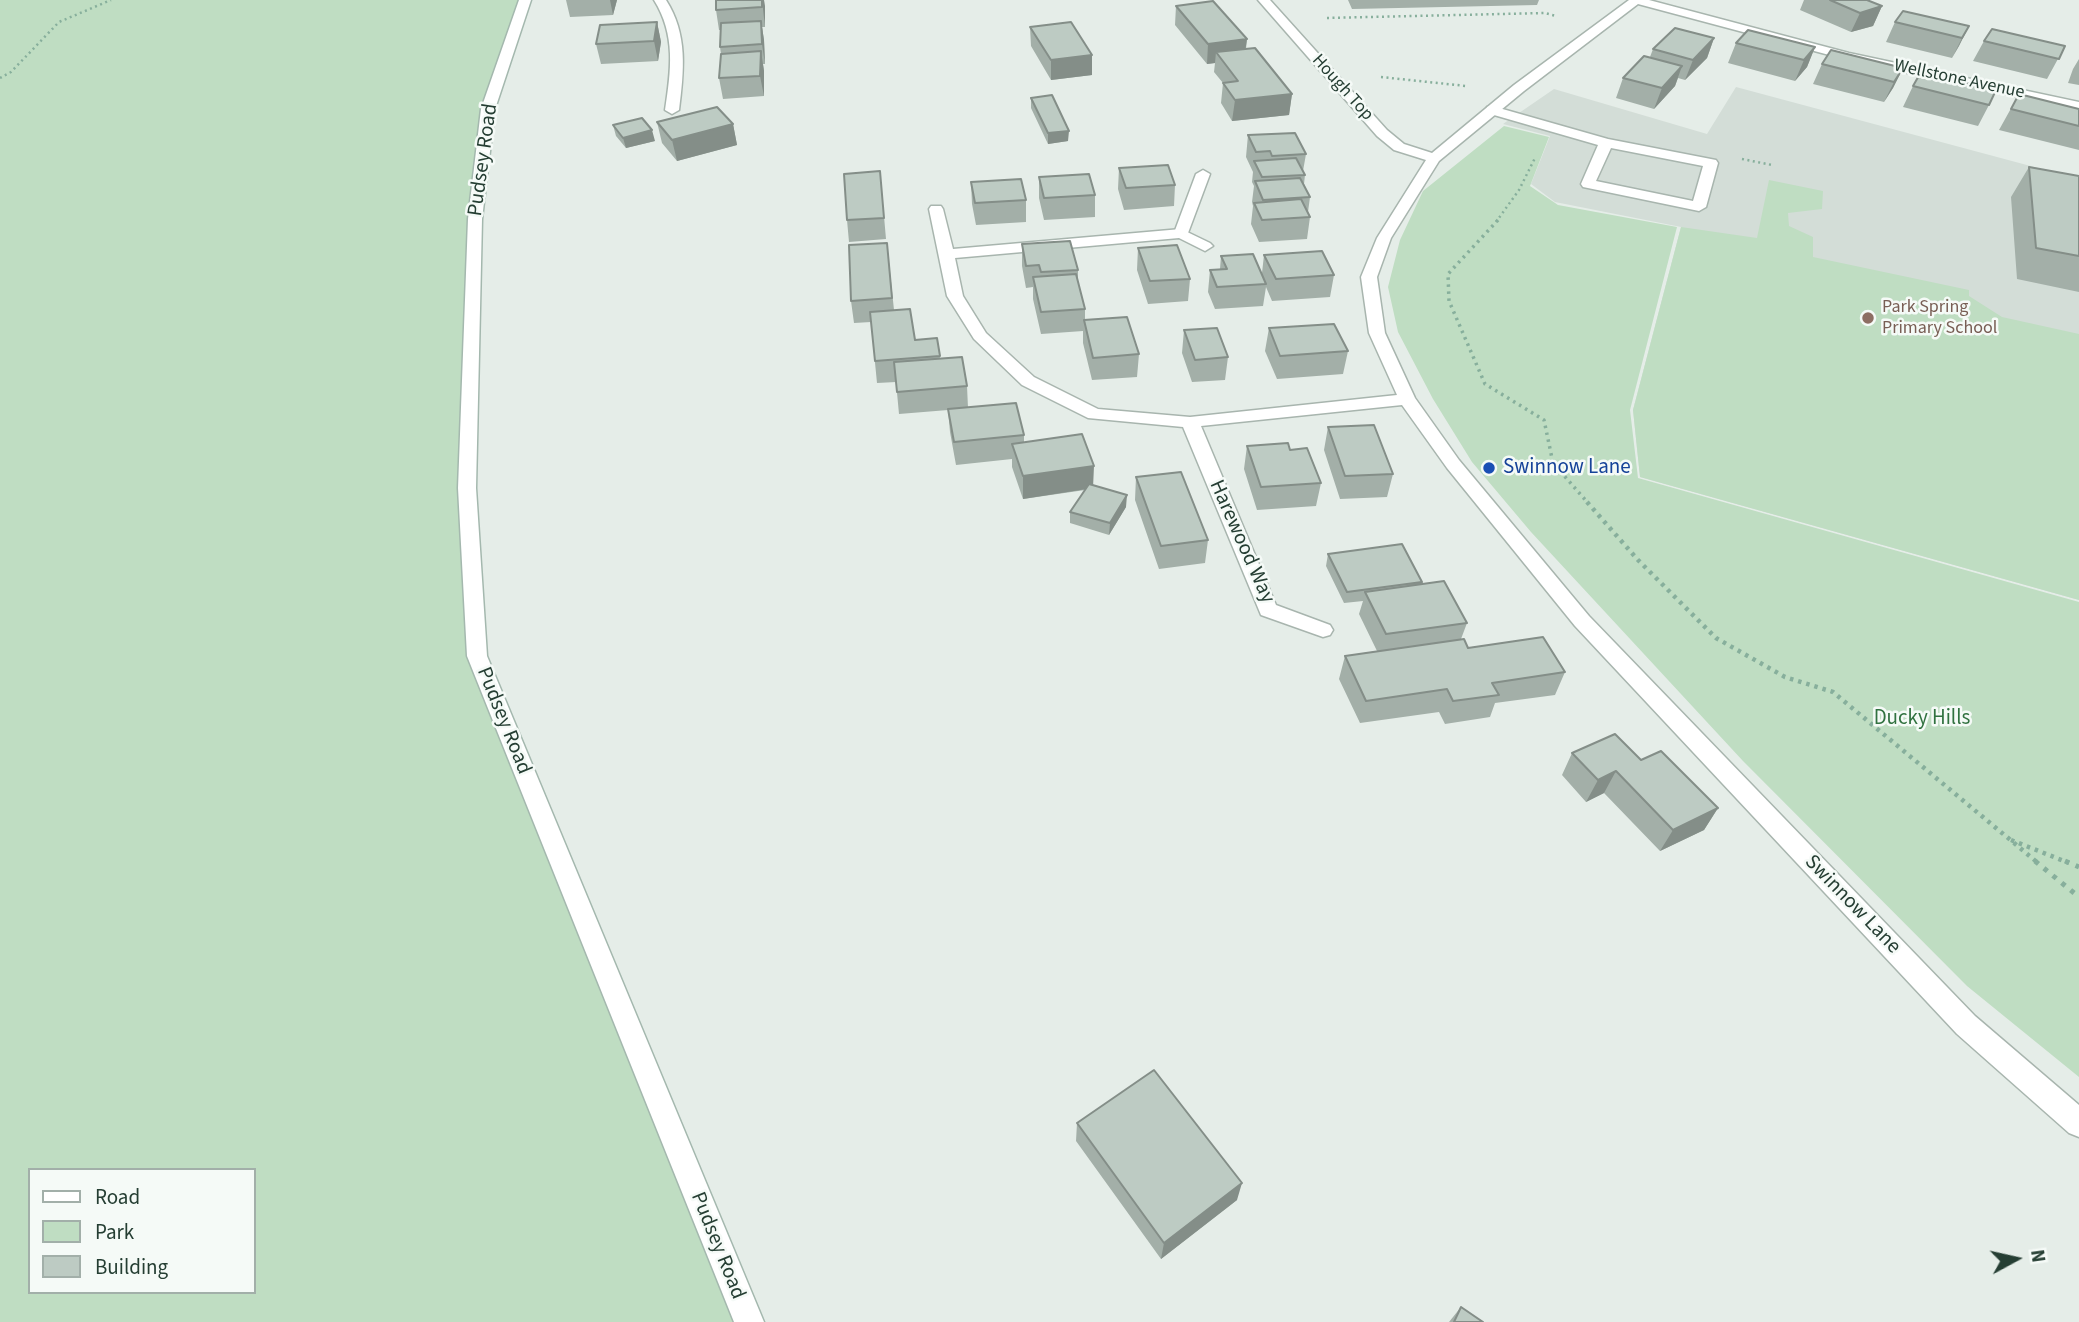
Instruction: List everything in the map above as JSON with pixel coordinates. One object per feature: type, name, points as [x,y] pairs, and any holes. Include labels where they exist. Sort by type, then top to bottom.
[{"type":"street","name":"Pudsey Road","points":[[525,0],[488,109],[475,219],[467,488],[477,656],[749,1322]]},
{"type":"street","points":[[660,0],[670,15],[677,44],[672,110]]},
{"type":"street","name":"Hough Top","points":[[1264,0],[1382,133],[1399,147],[1434,158]]},
{"type":"street","name":"Swinnow Lane","points":[[1636,0],[1519,88],[1434,158],[1384,238],[1368,277],[1377,333],[1407,399],[1453,464],[1582,621],[1966,1025],[2079,1123]]},
{"type":"street","name":"Wellstone Avenue","points":[[1636,0],[1848,56],[2079,106]]},
{"type":"street","points":[[1492,110],[1606,143],[1711,163],[1699,207],[1588,184],[1606,143]]},
{"type":"street","points":[[1181,233],[1203,174]]},
{"type":"street","points":[[936,209],[955,296],[980,336],[1028,381],[1094,414],[1190,422],[1407,399]]},
{"type":"street","points":[[947,254],[1181,233],[1205,246]]},
{"type":"street","name":"Harewood Way","points":[[1190,422],[1268,610],[1323,631]]},
{"type":"path","points":[[0,78],[11,72],[60,22],[111,0]]},
{"type":"path","points":[[1281,19],[1545,13],[1598,28]]},
{"type":"path","points":[[1328,72],[1484,88],[1496,81],[1519,88]]},
{"type":"path","points":[[1547,127],[1524,184],[1494,223],[1448,274],[1449,301],[1485,384],[1544,420],[1553,463],[1637,560],[1716,638],[1785,677],[1833,692],[2079,897]]},
{"type":"path","points":[[2007,838],[2079,867]]},
{"type":"shaded area","name":"Park Spring Primary School","points":[[1736,87],[2079,179],[2079,600],[1640,477],[1633,410],[1681,227],[1555,202],[1531,184],[1550,136],[1503,124],[1554,89],[1707,134]]},
{"type":"green space","points":[[0,0],[525,0],[488,109],[475,219],[477,656],[749,1322],[0,1322]]},
{"type":"green space","name":"Ducky Hills","points":[[1504,126],[1549,137],[1530,186],[1558,205],[1677,227],[1630,410],[1638,478],[2079,602],[2079,1077],[1967,986],[1743,761],[1531,532],[1472,462],[1433,399],[1398,332],[1388,287],[1400,240],[1423,191]]},
{"type":"green space","name":"Park Spring Primary School","points":[[1769,180],[1823,191],[1822,209],[1788,213],[1789,226],[1813,237],[1813,257],[1969,290],[1969,296],[2002,317],[2079,334],[2079,600],[1640,477],[1633,410],[1681,227],[1757,238]]},
{"type":"building","points":[[716,0],[762,0],[762,7],[716,10]]},
{"type":"building","points":[[1830,0],[1867,0],[1882,6],[1860,13]]},
{"type":"building","points":[[1213,1],[1247,39],[1208,44],[1176,6]]},
{"type":"building","points":[[1903,11],[1969,26],[1962,38],[1895,22]]},
{"type":"building","points":[[761,21],[762,44],[720,47],[721,23]]},
{"type":"building","points":[[657,22],[654,41],[596,44],[600,25]]},
{"type":"building","points":[[1071,22],[1092,55],[1051,60],[1030,27]]},
{"type":"building","points":[[1675,28],[1714,38],[1693,60],[1653,49]]},
{"type":"building","points":[[1992,29],[2065,46],[2059,59],[1984,41]]},
{"type":"building","points":[[1748,30],[1815,47],[1804,60],[1736,43]]},
{"type":"building","points":[[1255,48],[1292,94],[1235,100],[1223,83],[1238,81],[1216,52]]},
{"type":"building","points":[[1831,50],[1903,68],[1894,82],[1822,64]]},
{"type":"building","points":[[761,51],[760,76],[719,78],[721,54]]},
{"type":"building","points":[[1644,56],[1682,66],[1662,88],[1623,78]]},
{"type":"building","points":[[1921,72],[1996,90],[1989,105],[1913,86]]},
{"type":"building","points":[[2019,94],[2079,109],[2079,126],[2011,109]]},
{"type":"building","points":[[1052,95],[1069,131],[1048,133],[1031,98]]},
{"type":"building","points":[[717,107],[733,124],[672,140],[657,122]]},
{"type":"building","points":[[642,118],[652,130],[623,138],[613,125]]},
{"type":"building","points":[[1295,133],[1306,154],[1272,156],[1270,151],[1256,152],[1248,135]]},
{"type":"building","points":[[1296,158],[1305,175],[1262,177],[1254,161]]},
{"type":"building","points":[[1168,165],[1175,185],[1126,188],[1119,168]]},
{"type":"building","points":[[2029,167],[2079,176],[2079,256],[2036,248]]},
{"type":"building","points":[[880,171],[884,218],[847,220],[844,174]]},
{"type":"building","points":[[1089,174],[1095,195],[1044,198],[1039,177]]},
{"type":"building","points":[[1300,178],[1310,197],[1263,200],[1255,181]]},
{"type":"building","points":[[1021,179],[1026,200],[975,203],[971,182]]},
{"type":"building","points":[[1301,199],[1310,217],[1262,220],[1254,203]]},
{"type":"building","points":[[1070,241],[1078,270],[1041,272],[1039,265],[1026,266],[1022,244]]},
{"type":"building","points":[[887,243],[892,298],[851,301],[849,245]]},
{"type":"building","points":[[1177,245],[1190,279],[1150,281],[1138,248]]},
{"type":"building","points":[[1322,251],[1334,275],[1276,279],[1264,255]]},
{"type":"building","points":[[1253,254],[1266,284],[1217,287],[1210,270],[1227,269],[1221,256]]},
{"type":"building","points":[[1076,274],[1085,309],[1041,312],[1033,277]]},
{"type":"building","points":[[910,309],[915,340],[937,338],[940,356],[875,361],[870,312]]},
{"type":"building","points":[[1127,317],[1139,354],[1093,358],[1084,320]]},
{"type":"building","points":[[1334,324],[1348,351],[1280,356],[1269,328]]},
{"type":"building","points":[[1217,328],[1228,357],[1195,360],[1184,330]]},
{"type":"building","points":[[962,357],[967,386],[897,392],[894,362]]},
{"type":"building","points":[[1016,403],[1024,435],[954,442],[948,409]]},
{"type":"building","points":[[1374,425],[1393,474],[1345,476],[1328,427]]},
{"type":"building","points":[[1082,434],[1094,466],[1023,476],[1012,444]]},
{"type":"building","points":[[1288,443],[1290,450],[1307,448],[1321,483],[1261,487],[1247,446]]},
{"type":"building","points":[[1181,472],[1208,540],[1161,546],[1136,477]]},
{"type":"building","points":[[1089,484],[1127,495],[1110,523],[1070,512]]},
{"type":"building","points":[[1402,544],[1422,582],[1347,592],[1328,554]]},
{"type":"building","points":[[1444,581],[1467,623],[1386,634],[1365,592]]},
{"type":"building","points":[[1543,637],[1565,672],[1492,683],[1499,695],[1453,701],[1447,689],[1366,701],[1345,656],[1464,639],[1468,648]]},
{"type":"building","points":[[1615,734],[1641,760],[1661,751],[1718,808],[1673,830],[1616,771],[1598,780],[1572,753]]},
{"type":"building","points":[[1154,1070],[1242,1183],[1164,1243],[1077,1123]]},
{"type":"building","points":[[1461,1307],[1483,1322],[1454,1322]]},
{"type":"place","name":"Park Spring Primary School","points":[[1868,318]]},
{"type":"place","name":"Swinnow Lane","points":[[1489,468]]}]
